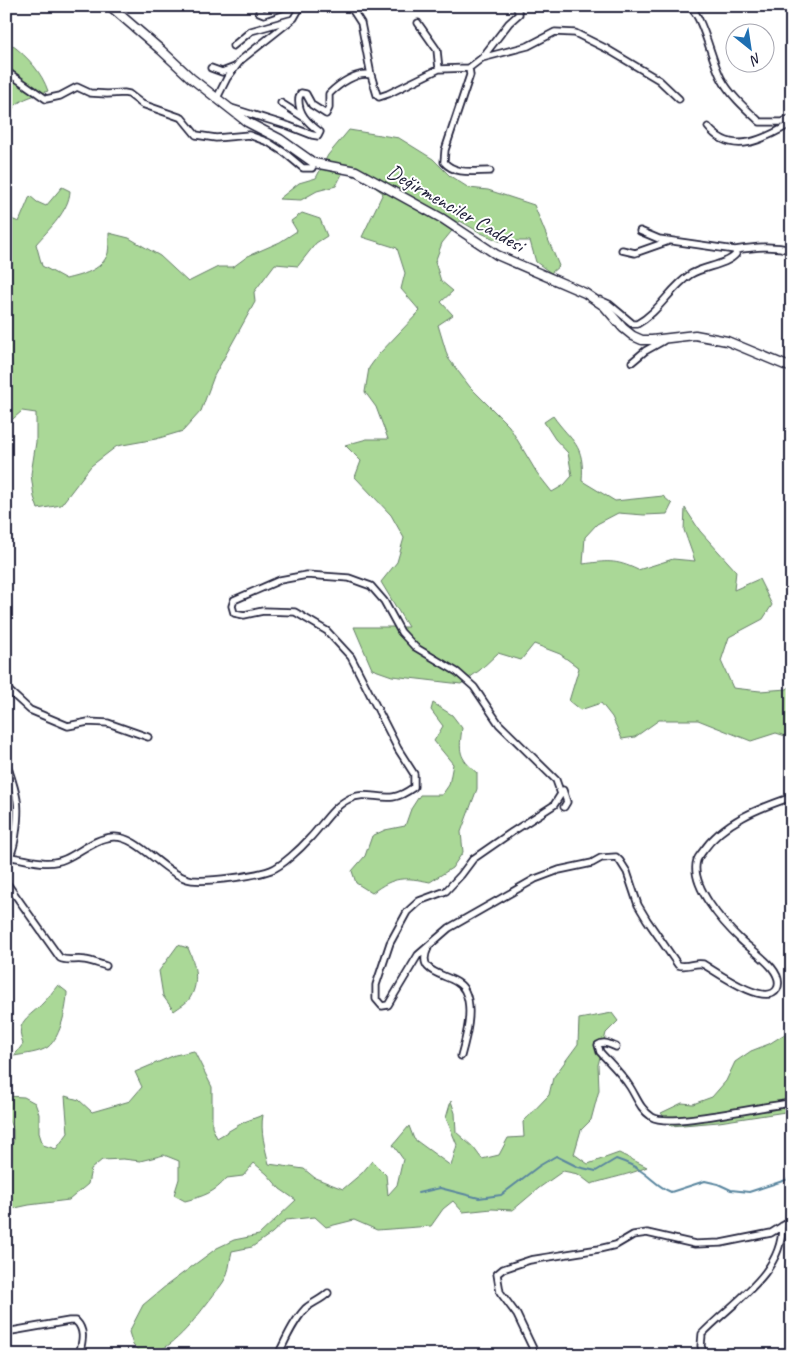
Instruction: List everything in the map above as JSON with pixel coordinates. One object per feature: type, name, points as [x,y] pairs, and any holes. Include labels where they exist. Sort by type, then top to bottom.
[{"type":"main road","name":"Değirmenciler Caddesi","points":[[110,6],[191,78],[247,122],[280,140],[314,163],[356,171],[443,219],[497,255],[585,292],[604,306],[623,328],[633,336],[642,340],[695,335],[727,341],[792,368]]},
{"type":"street","points":[[218,98],[227,78],[241,60],[292,20],[298,11],[294,6],[284,7],[264,14],[259,12],[260,6]]},
{"type":"street","points":[[350,6],[361,23],[371,75],[377,95],[380,97],[439,69],[470,68],[482,58],[508,23],[519,14],[516,6]]},
{"type":"street","points":[[690,6],[693,8],[702,28],[722,79],[741,105],[760,122],[782,122],[792,118]]},
{"type":"street","points":[[233,46],[251,31],[292,20]]},
{"type":"street","points":[[418,23],[437,50],[439,69]]},
{"type":"street","points":[[482,58],[528,46],[556,32],[575,33],[607,49],[659,80],[678,99]]},
{"type":"street","points":[[211,68],[222,72],[237,66]]},
{"type":"street","points":[[470,68],[470,76],[445,150],[444,162],[449,168],[460,171],[490,171]]},
{"type":"street","points":[[6,70],[46,99],[60,96],[77,87],[90,93],[124,93],[142,104],[182,118],[196,135],[216,138],[250,135],[268,142],[303,168],[312,168],[314,163]]},
{"type":"street","points":[[305,118],[299,109],[298,102],[301,94],[306,94],[312,105],[326,114],[329,108],[328,94],[353,77],[371,75]]},
{"type":"street","points":[[227,106],[289,126],[312,136],[318,136],[320,132],[305,118],[281,103]]},
{"type":"street","points":[[708,127],[716,136],[726,141],[745,144],[761,139],[792,123]]},
{"type":"street","points":[[640,231],[659,239],[686,244],[705,244],[735,250],[777,246],[792,250]]},
{"type":"street","points":[[622,250],[635,253],[671,240]]},
{"type":"street","points":[[585,292],[609,304],[633,324],[637,324],[659,307],[673,289],[691,275],[704,268],[732,260],[736,254],[735,250]]},
{"type":"street","points":[[632,362],[656,343],[670,338]]},
{"type":"street","points":[[6,762],[18,802],[16,839],[8,858],[52,863],[64,860],[101,839],[115,836],[132,842],[178,874],[192,880],[237,877],[272,870],[308,841],[336,808],[350,798],[360,795],[393,797],[404,794],[414,787],[414,774],[385,724],[351,657],[327,631],[295,612],[263,611],[244,615],[234,613],[232,606],[234,600],[280,580],[306,575],[349,578],[371,586],[384,602],[401,632],[415,647],[457,672],[474,687],[499,724],[562,786],[567,802],[564,808]]},
{"type":"street","points":[[6,688],[30,710],[68,726],[88,722],[108,723],[148,737]]},
{"type":"street","points":[[556,780],[561,794],[554,805],[487,848],[473,859],[446,890],[419,901],[408,912],[390,943],[376,984],[376,999],[382,1006],[388,1005],[418,955],[449,928],[535,879],[559,870],[592,863],[601,858],[616,857],[627,872],[638,905],[646,920],[678,965],[684,967],[697,962],[739,986],[765,995],[773,992],[778,988],[778,978],[773,969],[762,957],[740,940],[705,898],[698,884],[696,873],[697,860],[708,844],[724,828],[761,807],[792,797]]},
{"type":"street","points":[[6,882],[60,958],[66,961],[88,960],[106,966]]},
{"type":"street","points":[[428,946],[424,954],[425,962],[428,966],[433,972],[462,986],[466,992],[469,1015],[468,1031],[461,1056]]},
{"type":"street","points":[[616,1047],[607,1043],[598,1045],[600,1052],[631,1088],[636,1100],[652,1117],[662,1121],[715,1116],[775,1104],[792,1103]]},
{"type":"street","points":[[536,1355],[517,1315],[500,1292],[497,1274],[503,1269],[530,1260],[599,1250],[616,1245],[633,1235],[647,1234],[695,1244],[721,1243],[771,1233],[792,1220]]},
{"type":"street","points":[[704,1355],[701,1346],[702,1334],[756,1283],[773,1261],[782,1238],[782,1226]]},
{"type":"street","points":[[278,1355],[291,1329],[305,1309],[321,1300],[328,1293]]},
{"type":"street","points":[[6,1332],[76,1321],[83,1331],[79,1355]]},
{"type":"green space","points":[[12,45],[34,66],[48,91],[18,103],[12,110],[6,124],[6,47]]},
{"type":"green space","points":[[349,130],[399,138],[433,159],[450,176],[469,188],[488,190],[534,205],[559,266],[551,273],[536,262],[530,241],[499,241],[460,221],[442,243],[435,262],[441,281],[453,291],[441,302],[453,315],[438,325],[448,358],[470,387],[509,426],[537,473],[552,492],[564,485],[572,476],[568,453],[555,439],[544,422],[553,416],[576,444],[581,459],[582,481],[615,501],[663,496],[672,504],[667,514],[618,513],[597,524],[585,537],[583,564],[611,562],[638,570],[673,559],[695,561],[684,530],[685,508],[700,531],[736,571],[734,590],[759,579],[772,605],[763,619],[729,637],[721,661],[733,688],[760,691],[787,689],[792,685],[792,738],[776,733],[751,741],[698,720],[659,720],[635,737],[622,739],[612,717],[601,703],[580,710],[569,701],[579,668],[560,654],[534,644],[521,660],[498,653],[461,684],[392,676],[372,669],[354,627],[408,627],[381,582],[397,562],[404,538],[391,515],[355,477],[361,461],[345,445],[367,439],[388,439],[376,407],[365,392],[369,368],[379,354],[420,311],[401,289],[405,273],[397,248],[362,237],[383,193],[365,180],[343,172],[336,186],[317,191],[301,200],[279,199],[299,183],[316,178],[328,155]]},
{"type":"green space","points":[[62,187],[70,191],[66,206],[58,219],[36,244],[42,266],[66,279],[90,271],[101,264],[108,253],[109,233],[129,238],[160,256],[188,282],[218,267],[233,267],[248,256],[280,242],[297,231],[291,221],[302,213],[320,219],[327,236],[316,243],[298,266],[275,264],[254,292],[255,302],[214,376],[201,411],[183,431],[156,439],[117,446],[91,466],[61,505],[38,509],[34,497],[31,474],[36,442],[36,413],[22,411],[6,425],[6,217],[19,222],[30,196],[46,206]]},
{"type":"green space","points":[[433,703],[452,715],[462,728],[461,753],[466,762],[477,773],[477,789],[461,832],[463,852],[452,868],[430,882],[400,879],[387,883],[372,893],[356,883],[352,871],[365,856],[372,836],[385,830],[405,826],[411,809],[420,795],[442,795],[449,785],[453,764],[434,741],[443,726],[431,710]]},
{"type":"green space","points":[[178,945],[188,948],[193,960],[196,979],[190,998],[174,1011],[163,996],[159,971]]},
{"type":"green space","points":[[58,985],[67,992],[66,1005],[60,1029],[53,1042],[48,1047],[36,1052],[14,1056],[23,1044],[20,1030],[25,1020],[45,1001]]},
{"type":"green space","points":[[612,1013],[618,1021],[606,1033],[598,1065],[599,1090],[591,1120],[581,1130],[574,1154],[588,1164],[619,1153],[647,1167],[591,1184],[578,1174],[563,1171],[513,1210],[492,1209],[463,1212],[453,1201],[443,1209],[431,1226],[377,1230],[354,1220],[326,1227],[315,1217],[286,1220],[252,1247],[232,1251],[229,1268],[223,1283],[182,1334],[163,1349],[153,1353],[142,1355],[133,1345],[129,1332],[143,1305],[217,1248],[234,1240],[259,1235],[296,1200],[280,1189],[254,1163],[243,1176],[227,1178],[208,1193],[185,1201],[174,1195],[179,1179],[179,1161],[164,1155],[140,1161],[123,1159],[102,1160],[91,1169],[88,1184],[69,1200],[6,1210],[6,1145],[13,1143],[13,1130],[6,1114],[6,1096],[24,1097],[35,1103],[39,1114],[39,1133],[43,1145],[56,1149],[68,1133],[65,1096],[79,1100],[92,1112],[130,1101],[142,1087],[135,1072],[175,1055],[194,1051],[212,1087],[212,1127],[217,1138],[244,1122],[263,1115],[263,1133],[269,1164],[304,1169],[315,1178],[343,1189],[362,1173],[372,1161],[386,1175],[388,1195],[397,1185],[403,1159],[393,1145],[409,1126],[414,1139],[451,1166],[457,1145],[446,1118],[451,1101],[455,1113],[456,1132],[473,1147],[482,1159],[499,1155],[508,1138],[524,1137],[523,1122],[549,1095],[553,1078],[578,1044],[579,1019]]},
{"type":"green space","points":[[792,1027],[792,1111],[719,1122],[671,1126],[661,1113],[682,1103],[693,1104],[712,1097],[726,1081],[735,1062],[751,1051],[769,1044],[788,1032]]},
{"type":"waterway","points":[[418,1193],[440,1188],[479,1198],[501,1195],[539,1166],[556,1156],[578,1167],[596,1171],[616,1159],[635,1167],[671,1192],[705,1181],[731,1190],[749,1192],[792,1178]]}]
